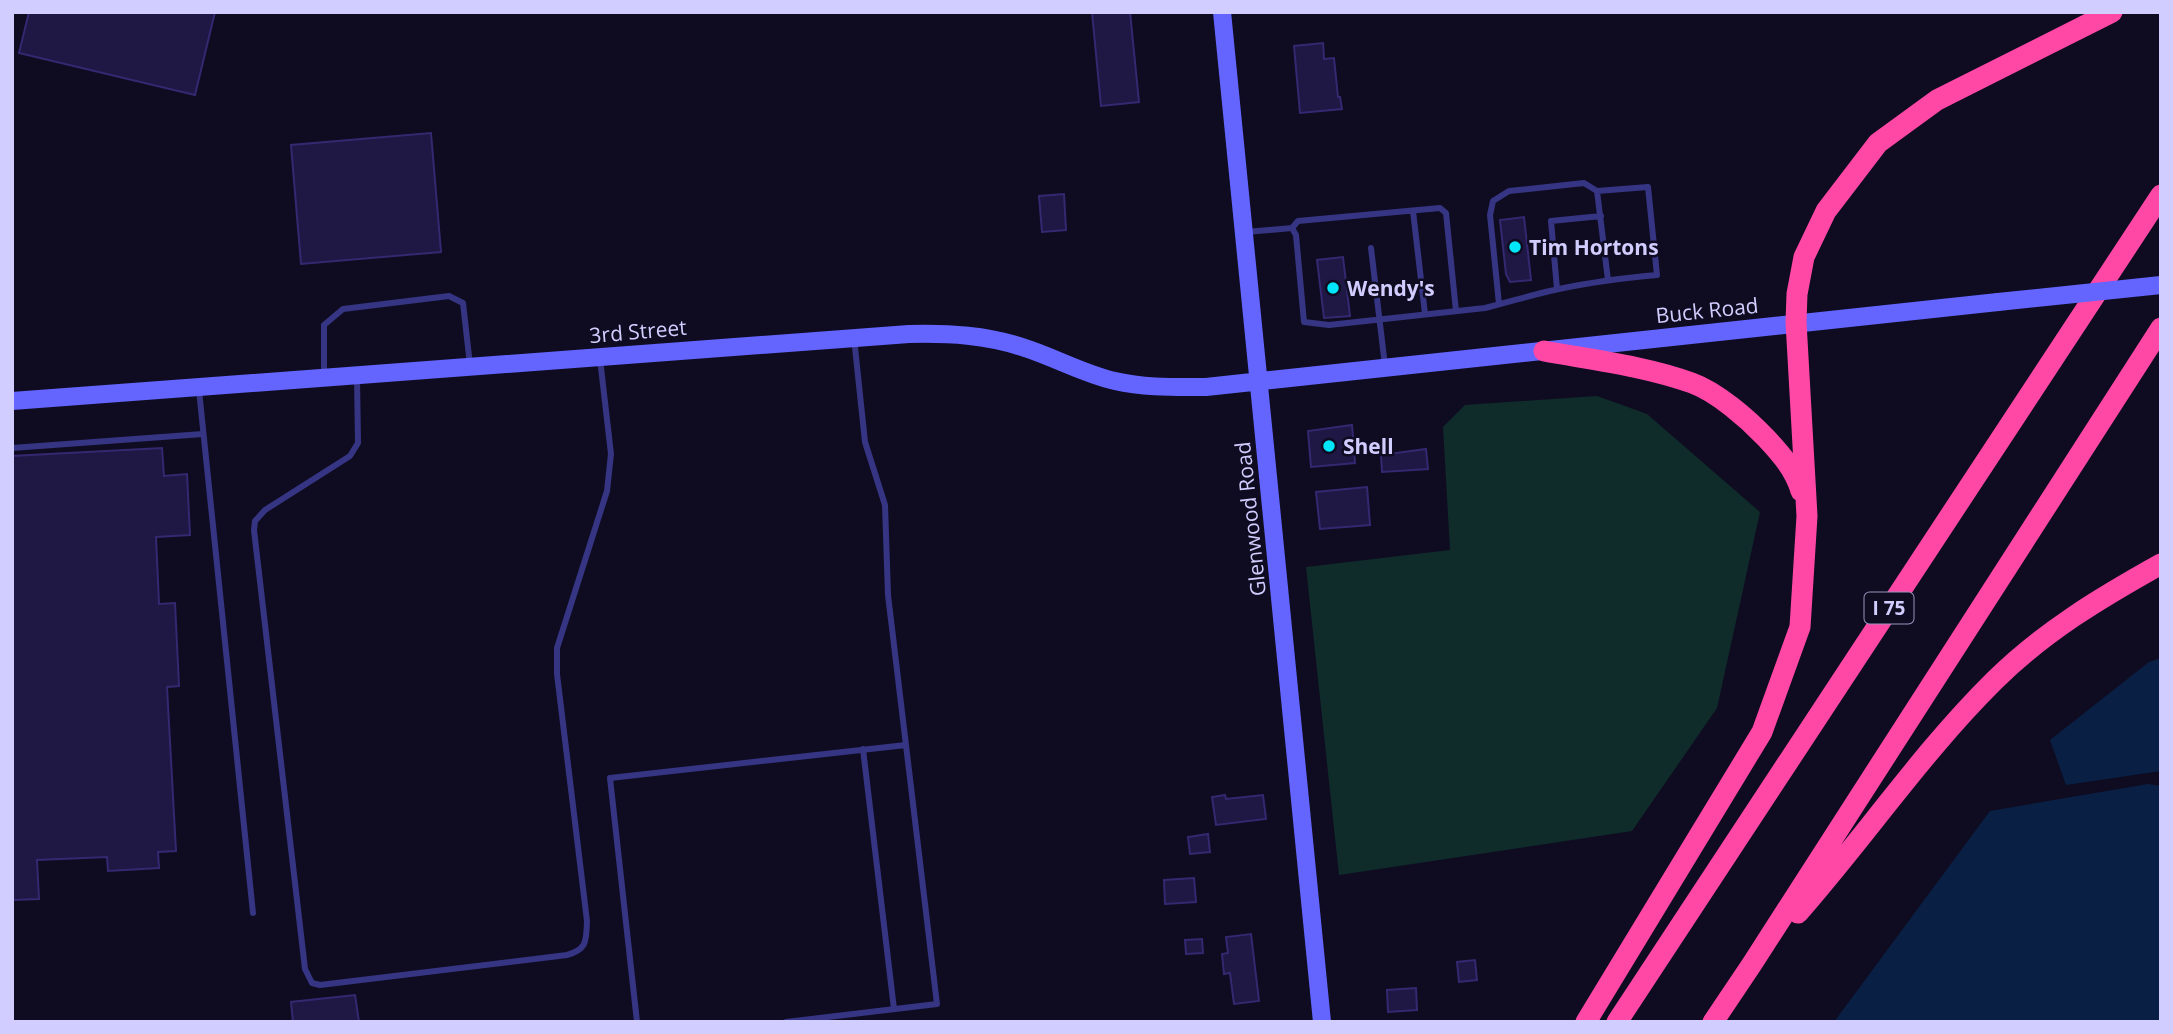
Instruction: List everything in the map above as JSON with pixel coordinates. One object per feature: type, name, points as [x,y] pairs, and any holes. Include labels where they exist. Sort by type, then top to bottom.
[{"type":"highway","points":[[1586,1022],[1762,732],[1800,627],[1807,516],[1796,322],[1797,294],[1804,257],[1826,211],[1878,144],[1937,100],[2112,12]]},
{"type":"highway","name":"I 75","points":[[1617,1022],[2161,195]]},
{"type":"highway","points":[[1713,1022],[2161,328]]},
{"type":"highway","points":[[1544,351],[1623,365],[1695,384],[1746,417],[1783,456],[1798,481],[1807,516]]},
{"type":"highway","points":[[1752,964],[1818,890],[1942,735],[1996,679],[2040,640],[2090,604],[2161,564]]},
{"type":"street","name":"Glenwood Road","points":[[1222,12],[1322,1022]]},
{"type":"street","name":"Buck Road","points":[[1259,382],[1796,322],[2161,285]]},
{"type":"street","name":"3rd Street","points":[[12,401],[920,334],[975,336],[1021,347],[1091,374],[1142,386],[1206,387],[1259,382]]},
{"type":"lane","points":[[1292,228],[1296,235],[1304,322],[1329,325],[1456,311],[1499,304],[1608,279],[1657,275],[1648,187],[1597,191],[1584,183],[1509,191],[1493,201],[1490,215],[1499,304]]},
{"type":"lane","points":[[1597,191],[1608,279]]},
{"type":"lane","points":[[1244,232],[1292,228],[1298,221],[1440,208],[1446,213],[1456,311]]},
{"type":"lane","points":[[1413,211],[1425,314]]},
{"type":"lane","points":[[1557,289],[1550,221],[1601,216]]},
{"type":"lane","points":[[1371,248],[1385,368]]},
{"type":"lane","points":[[324,379],[324,325],[343,309],[449,296],[463,303],[470,367]]},
{"type":"lane","points":[[786,1022],[937,1004],[888,595],[885,505],[865,442],[854,338]]},
{"type":"lane","points":[[357,376],[358,443],[350,456],[265,510],[255,521],[254,530],[305,969],[312,983],[320,985],[567,955],[579,952],[584,946],[587,921],[557,674],[557,648],[607,491],[611,454],[600,357]]},
{"type":"lane","points":[[199,388],[253,913]]},
{"type":"lane","points":[[12,447],[203,434]]},
{"type":"lane","points":[[637,1022],[610,778],[906,745]]},
{"type":"lane","points":[[863,750],[894,1009]]},
{"type":"green space","points":[[1597,396],[1647,414],[1760,512],[1717,708],[1632,831],[1339,875],[1306,567],[1450,550],[1443,427],[1465,405]]},
{"type":"water","points":[[2161,658],[2161,771],[2066,785],[2050,740],[2149,662]]},
{"type":"water","points":[[2148,784],[2161,786],[2161,1022],[1834,1022],[1990,811]]},
{"type":"building","points":[[29,12],[215,12],[195,95],[19,53]]},
{"type":"building","points":[[1092,12],[1130,12],[1139,102],[1101,106]]},
{"type":"building","points":[[1323,43],[1324,59],[1334,58],[1342,109],[1300,113],[1294,46]]},
{"type":"building","points":[[431,133],[441,252],[301,264],[291,145]]},
{"type":"building","points":[[1064,194],[1066,230],[1042,232],[1039,196]]},
{"type":"building","name":"Tim Hortons","points":[[1524,217],[1531,280],[1510,282],[1506,274],[1500,220]]},
{"type":"building","name":"Wendy's","points":[[1343,257],[1350,316],[1324,318],[1317,260]]},
{"type":"building","points":[[1352,425],[1355,463],[1311,467],[1308,431]]},
{"type":"building","points":[[162,448],[164,476],[187,474],[190,535],[156,537],[159,604],[175,603],[179,686],[167,687],[176,851],[158,852],[159,868],[108,871],[107,857],[37,860],[39,899],[12,900],[12,456]]},
{"type":"building","points":[[1426,449],[1428,469],[1382,472],[1381,455]]},
{"type":"building","points":[[1367,487],[1370,525],[1320,529],[1316,492]]},
{"type":"building","points":[[1225,795],[1226,799],[1263,795],[1266,819],[1216,825],[1212,797]]},
{"type":"building","points":[[1208,834],[1210,852],[1190,854],[1188,837]]},
{"type":"building","points":[[1194,878],[1196,902],[1165,904],[1164,880]]},
{"type":"building","points":[[1251,934],[1259,1001],[1234,1004],[1230,973],[1224,974],[1222,954],[1228,953],[1226,937]]},
{"type":"building","points":[[1202,939],[1203,953],[1186,954],[1185,940]]},
{"type":"building","points":[[1475,960],[1477,980],[1459,982],[1457,962]]},
{"type":"building","points":[[1416,988],[1417,1010],[1388,1012],[1387,990]]},
{"type":"building","points":[[355,995],[359,1022],[293,1022],[291,1002]]},
{"type":"place","name":"Tim Hortons","points":[[1515,247]]},
{"type":"place","name":"Wendy's","points":[[1333,288]]},
{"type":"place","name":"Shell","points":[[1329,446]]}]
